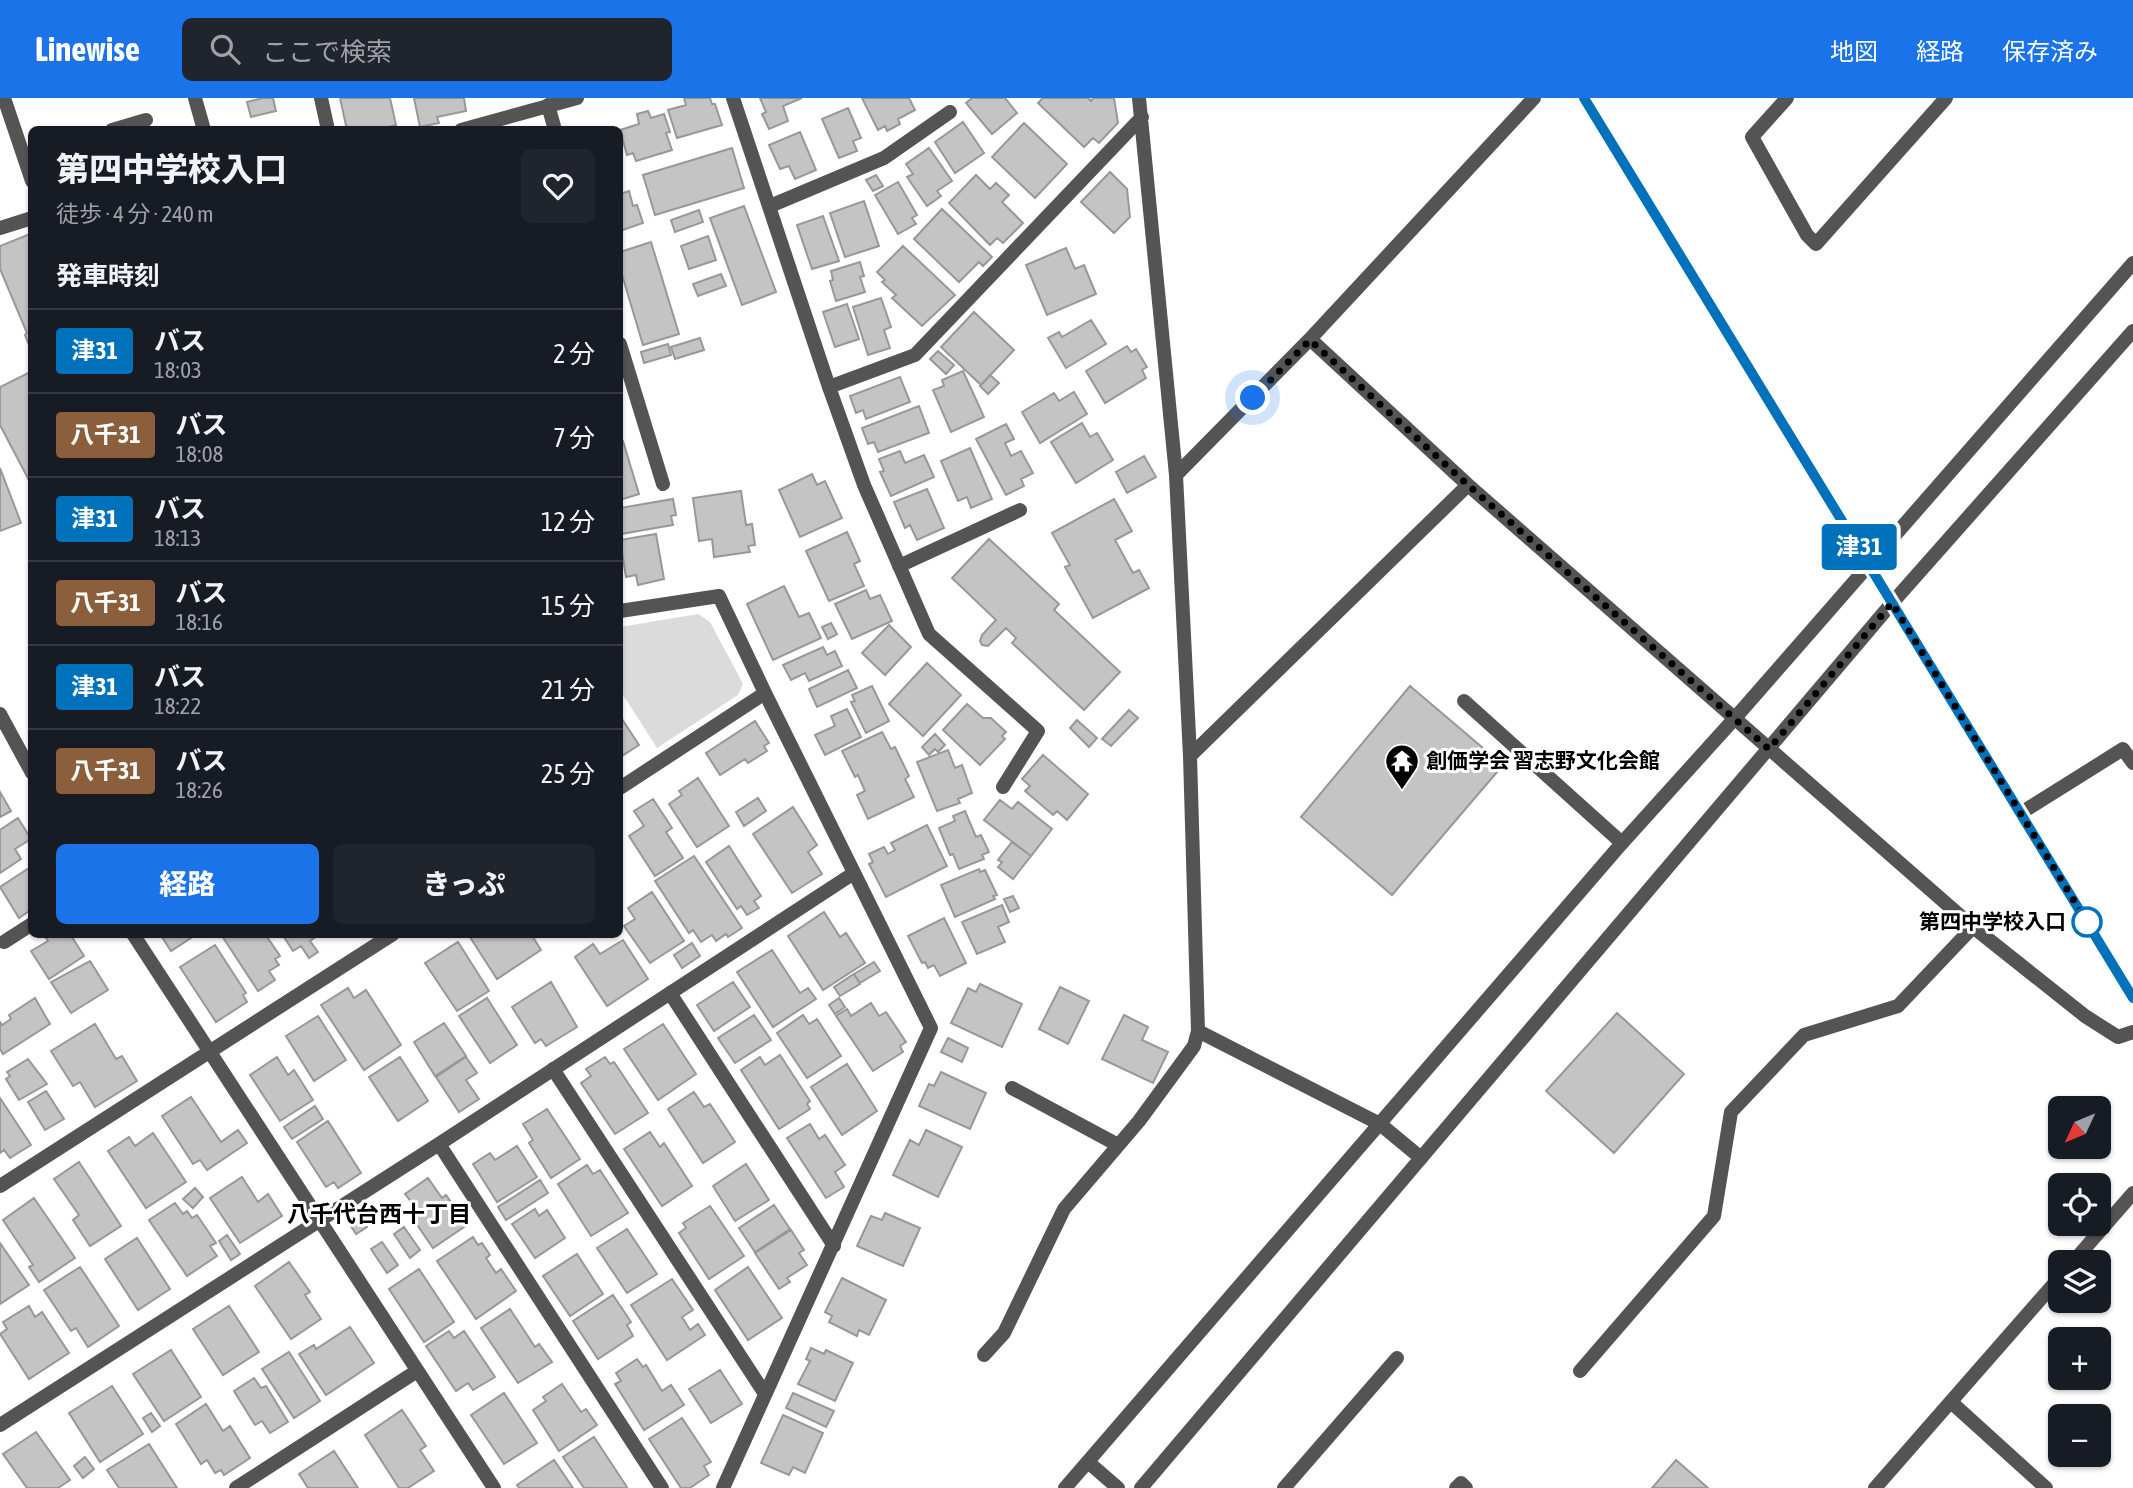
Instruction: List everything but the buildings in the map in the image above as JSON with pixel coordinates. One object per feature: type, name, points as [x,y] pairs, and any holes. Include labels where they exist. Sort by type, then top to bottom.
[{"type":"street","points":[[4,98],[27,153]]},
{"type":"street","points":[[195,98],[203,126]]},
{"type":"street","points":[[321,98],[327,126]]},
{"type":"street","points":[[475,126],[577,98]]},
{"type":"street","points":[[733,98],[864,485],[929,634],[1038,731],[1003,787]]},
{"type":"street","points":[[984,1354],[1004,1333],[1064,1209],[1139,1121],[1194,1046],[1198,1031],[1176,475],[1139,98]]},
{"type":"street","points":[[1176,475],[1310,340],[1534,98]]},
{"type":"street","points":[[1584,98],[2133,998]]},
{"type":"street","points":[[1787,98],[1752,138],[1807,235],[1816,244],[1946,98]]},
{"type":"street","points":[[548,105],[554,126]]},
{"type":"street","points":[[769,206],[884,158],[950,112]]},
{"type":"street","points":[[829,387],[915,355],[1142,117]]},
{"type":"street","points":[[126,126],[146,120]]},
{"type":"street","points":[[0,228],[28,219]]},
{"type":"street","points":[[1065,1488],[1622,843],[1735,718],[2133,263]]},
{"type":"street","points":[[1141,1488],[1892,603],[2133,331]]},
{"type":"street","points":[[1310,340],[1468,485],[1973,927],[2085,1016],[2118,1037],[2133,1032]]},
{"type":"street","points":[[623,354],[663,484]]},
{"type":"street","points":[[1189,756],[1468,485]]},
{"type":"street","points":[[899,566],[1020,510]]},
{"type":"street","points":[[623,611],[719,596],[931,1028],[723,1488]]},
{"type":"street","points":[[623,786],[765,694]]},
{"type":"street","points":[[1464,701],[1622,843]]},
{"type":"street","points":[[0,714],[28,766]]},
{"type":"street","points":[[2021,813],[2123,748],[2133,763]]},
{"type":"street","points":[[0,1425],[439,1144],[854,873]]},
{"type":"street","points":[[4,942],[28,927]]},
{"type":"street","points":[[1580,1371],[1714,1216],[1731,1112],[1804,1034],[1898,1006],[1973,927]]},
{"type":"street","points":[[136,938],[494,1488]]},
{"type":"street","points":[[0,1186],[387,938]]},
{"type":"street","points":[[670,993],[834,1246]]},
{"type":"street","points":[[1198,1031],[1380,1124],[1421,1158]]},
{"type":"street","points":[[553,1069],[765,1394]]},
{"type":"street","points":[[1012,1088],[1118,1145]]},
{"type":"street","points":[[439,1144],[662,1488]]},
{"type":"street","points":[[2083,1250],[2133,1193]]},
{"type":"street","points":[[1875,1488],[2048,1291]]},
{"type":"street","points":[[1284,1488],[1397,1358]]},
{"type":"street","points":[[236,1488],[417,1371]]},
{"type":"street","points":[[1951,1402],[2046,1488]]},
{"type":"street","points":[[1088,1462],[1118,1488]]},
{"type":"street","points":[[1457,1488],[1461,1483],[1466,1488]]},
{"type":"shaded area","points":[[698,614],[710,622],[743,684],[738,695],[657,748],[623,695],[623,626]]},
{"type":"bus line","name":"津31","points":[[1584,98],[2133,998]]},
{"type":"place","name":"創価学会 習志野文化会館","points":[[1402,791]]},
{"type":"place","name":"第四中学校入口","points":[[2087,922]]},
{"type":"district","name":"八千代台西十丁目","points":[[379,1214]]},
{"type":"route","points":[[1253,398],[1310,340],[1468,485],[1769,749],[1892,603],[2087,922]]}]
